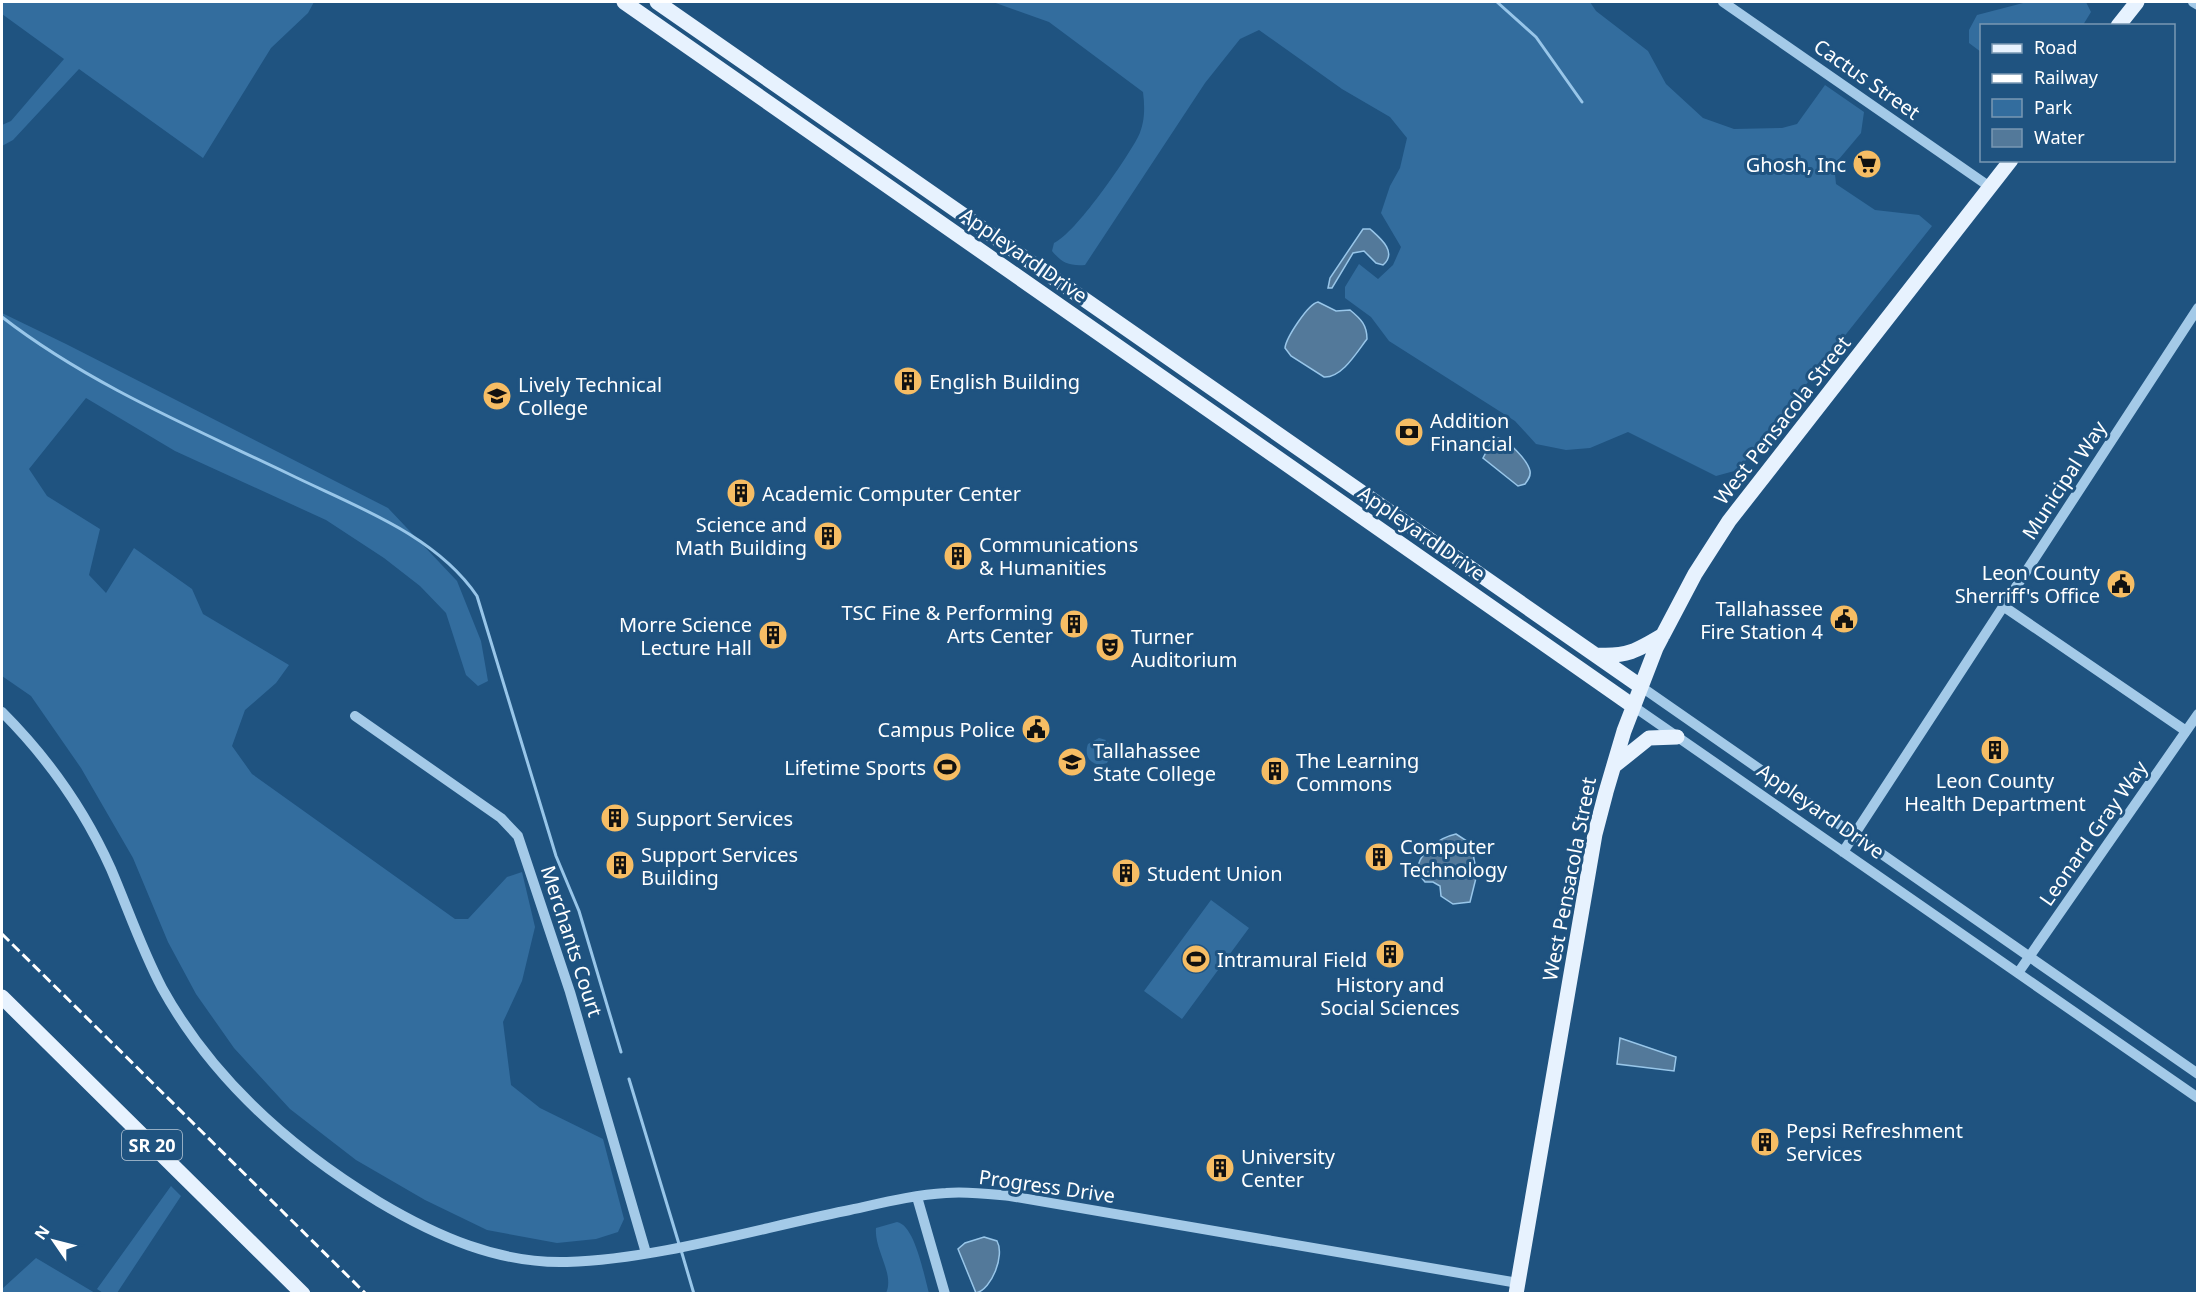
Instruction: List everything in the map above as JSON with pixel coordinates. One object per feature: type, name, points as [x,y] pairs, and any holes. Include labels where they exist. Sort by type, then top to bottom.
[{"type":"main road","name":"Appleyard Drive","points":[[624,2],[1633,706]]},
{"type":"main road","name":"Appleyard Drive","points":[[657,2],[1640,686]]},
{"type":"main road","points":[[2120,24],[2137,2]]},
{"type":"main road","name":"West Pensacola Street","points":[[1517,1288],[1595,834],[1640,686],[1663,635],[1695,574],[1729,521],[2009,162]]},
{"type":"main road","points":[[1597,656],[1621,656],[1632,653],[1663,635]]},
{"type":"main road","points":[[1614,766],[1649,738],[1677,737]]},
{"type":"main road","name":"SR 20","points":[[2,996],[303,1293]]},
{"type":"street","name":"Cactus Street","points":[[1723,2],[1990,187]]},
{"type":"street","points":[[2193,2],[2198,4]]},
{"type":"street","points":[[719,68],[730,52]]},
{"type":"street","points":[[931,216],[942,200]]},
{"type":"street","name":"Municipal Way","points":[[1843,852],[2198,308]]},
{"type":"street","points":[[1120,348],[1131,331]]},
{"type":"street","points":[[1294,469],[1305,452]]},
{"type":"street","points":[[1416,554],[1420,532]]},
{"type":"street","points":[[2003,606],[2186,731]]},
{"type":"street","name":"Appleyard Drive","points":[[1640,686],[2198,1074]]},
{"type":"street","name":"Appleyard Drive","points":[[1633,706],[2198,1098]]},
{"type":"street","name":"Progress Drive","points":[[2,712],[38,752],[76,804],[111,868],[142,946],[162,988],[188,1030],[222,1074],[264,1119],[328,1170],[431,1231],[456,1242],[502,1255],[536,1261],[611,1259],[950,1192],[1010,1196],[1517,1288]]},
{"type":"street","name":"Leonard Gray Way","points":[[2018,973],[2198,714]]},
{"type":"street","name":"Merchants Court","points":[[355,716],[501,818],[518,836],[570,992],[651,1252]]},
{"type":"street","points":[[918,1197],[945,1293]]},
{"type":"green space","points":[[2,2],[314,2],[308,13],[271,48],[203,158],[79,69],[13,140],[2,146],[2,125],[11,121],[64,59],[2,14]]},
{"type":"green space","points":[[993,2],[1590,2],[1596,11],[1648,51],[1666,84],[1703,118],[1734,129],[1782,128],[1797,124],[1825,85],[1864,112],[1861,133],[1834,165],[1836,184],[1875,210],[1919,215],[1932,226],[1738,470],[1716,476],[1628,432],[1590,448],[1566,450],[1536,444],[1515,421],[1389,341],[1371,317],[1345,298],[1345,287],[1359,264],[1378,279],[1393,265],[1401,247],[1381,213],[1390,186],[1400,168],[1407,138],[1390,117],[1342,89],[1259,30],[1240,39],[1205,83],[1085,265],[1070,264],[1052,251],[1054,243],[1087,212],[1132,148],[1143,121],[1143,92],[1049,22]]},
{"type":"green space","points":[[2027,2],[2086,2],[2091,12],[2084,24],[1980,24],[1980,51],[1969,43],[1969,30],[1977,15]]},
{"type":"green space","points":[[2,313],[388,508],[457,581],[481,641],[488,681],[478,686],[466,675],[446,613],[420,586],[384,558],[326,520],[175,451],[86,398],[29,469],[47,496],[100,529],[89,575],[106,593],[134,548],[192,589],[203,614],[289,665],[276,683],[245,710],[232,746],[252,774],[455,919],[468,919],[507,877],[522,872],[535,927],[522,981],[503,1022],[511,1085],[540,1108],[603,1139],[624,1219],[618,1232],[596,1239],[557,1243],[487,1230],[425,1200],[356,1160],[290,1109],[234,1048],[196,994],[168,942],[133,858],[81,768],[31,696],[2,676]]},
{"type":"green space","points":[[1099,738],[1106,740],[1102,746],[1094,748],[1095,757],[1104,756],[1104,748],[1108,742],[1112,752],[1107,763],[1094,763],[1090,761],[1087,754],[1088,744]]},
{"type":"green space","name":"Intramural Field","points":[[1211,900],[1249,928],[1182,1019],[1144,991]]},
{"type":"green space","points":[[171,1186],[181,1196],[117,1293],[103,1293],[97,1289]]},
{"type":"green space","points":[[897,1222],[903,1225],[914,1241],[929,1293],[886,1293],[888,1278],[878,1245],[876,1228]]},
{"type":"green space","points":[[36,1258],[95,1293],[2,1293],[2,1289]]},
{"type":"water","points":[[1363,229],[1370,229],[1386,246],[1389,255],[1387,260],[1383,265],[1376,263],[1364,251],[1353,253],[1332,288],[1328,288],[1330,278]]},
{"type":"water","points":[[1318,302],[1336,311],[1350,310],[1363,323],[1367,334],[1367,339],[1343,369],[1324,377],[1291,356],[1285,348],[1298,322]]},
{"type":"water","points":[[1497,438],[1511,446],[1525,462],[1530,473],[1525,484],[1518,486],[1483,458],[1492,441]]},
{"type":"water","points":[[1456,834],[1476,847],[1473,854],[1477,874],[1470,902],[1453,904],[1441,896],[1440,886],[1433,882],[1425,882],[1417,872],[1421,859],[1430,847]]},
{"type":"water","points":[[1620,1038],[1676,1057],[1674,1071],[1617,1064]]},
{"type":"water","points":[[984,1237],[997,1241],[998,1263],[987,1285],[976,1293],[958,1249],[965,1243]]},
{"type":"waterway","points":[[1497,2],[1536,37],[1582,102]]},
{"type":"waterway","points":[[2,317],[69,363],[141,403],[392,524],[439,555],[460,574],[477,596],[556,856],[579,911],[621,1052]]},
{"type":"waterway","points":[[629,1079],[679,1244]]},
{"type":"waterway","points":[[681,1250],[694,1294]]},
{"type":"railway","points":[[2,934],[366,1294]]},
{"type":"place","name":"Ghosh, Inc","points":[[1867,164]]},
{"type":"place","name":"English Building","points":[[908,381]]},
{"type":"place","name":"Lively Technical College","points":[[497,396]]},
{"type":"place","name":"Addition Financial","points":[[1409,432]]},
{"type":"place","name":"Academic Computer Center","points":[[741,493]]},
{"type":"place","name":"Science and Math Building","points":[[828,536]]},
{"type":"place","name":"Communications & Humanities","points":[[958,556]]},
{"type":"place","name":"Leon County Sherriff's Office","points":[[2121,584]]},
{"type":"place","name":"Tallahassee Fire Station 4","points":[[1844,619]]},
{"type":"place","name":"TSC Fine & Performing Arts Center","points":[[1074,624]]},
{"type":"place","name":"Morre Science Lecture Hall","points":[[773,635]]},
{"type":"place","name":"Turner Auditorium","points":[[1110,647]]},
{"type":"place","name":"Campus Police","points":[[1036,729]]},
{"type":"place","name":"Leon County Health Department","points":[[1995,750]]},
{"type":"place","name":"Tallahassee State College","points":[[1072,762]]},
{"type":"place","name":"Lifetime Sports","points":[[947,767]]},
{"type":"place","name":"The Learning Commons","points":[[1275,771]]},
{"type":"place","name":"Support Services","points":[[615,818]]},
{"type":"place","name":"Computer Technology","points":[[1379,857]]},
{"type":"place","name":"Support Services Building","points":[[620,865]]},
{"type":"place","name":"Student Union","points":[[1126,873]]},
{"type":"place","name":"History and Social Sciences","points":[[1390,954]]},
{"type":"place","name":"Intramural Field","points":[[1196,959]]},
{"type":"place","name":"Pepsi Refreshment Services","points":[[1765,1142]]},
{"type":"place","name":"University Center","points":[[1220,1168]]}]
